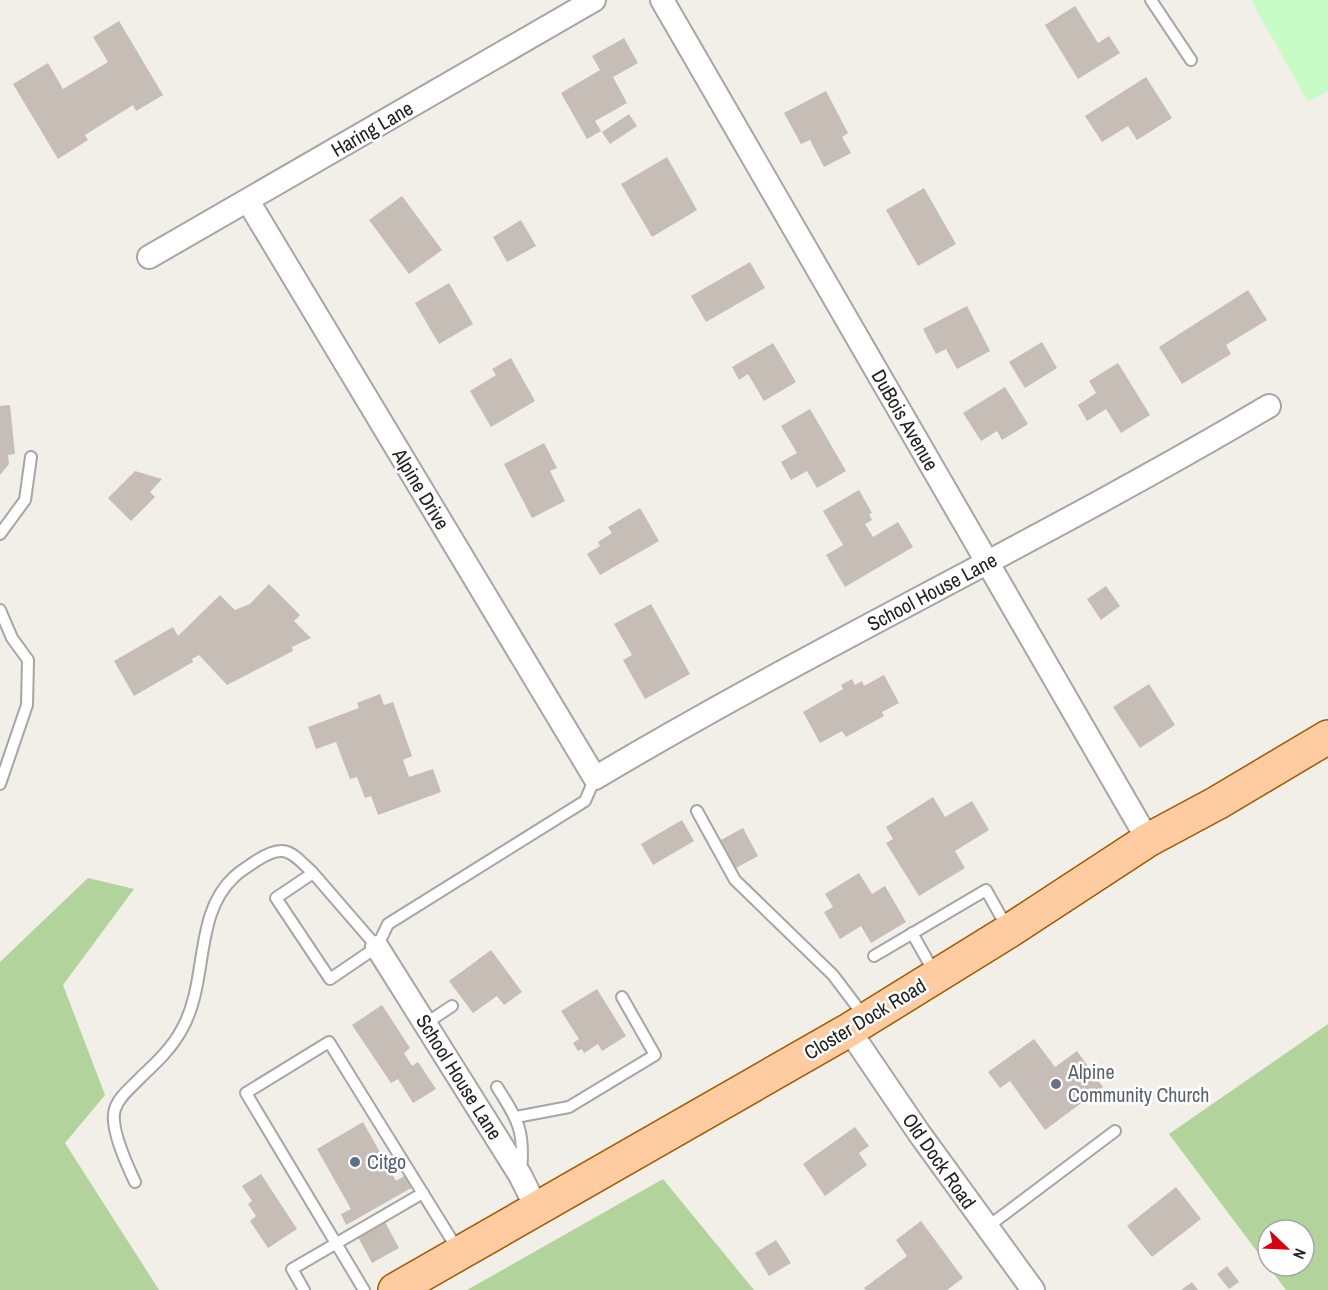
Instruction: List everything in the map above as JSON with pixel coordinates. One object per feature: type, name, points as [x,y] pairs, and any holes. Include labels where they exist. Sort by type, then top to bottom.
[{"type":"main road","name":"Closter Dock Road","points":[[395,1290],[858,1025],[1009,931],[1148,840],[1217,803],[1328,737]]},
{"type":"street","name":"Haring Lane","points":[[149,257],[594,0]]},
{"type":"street","name":"DuBois Avenue","points":[[662,0],[1148,840]]},
{"type":"street","name":"Alpine Drive","points":[[248,201],[595,778]]},
{"type":"street","name":"School House Lane","points":[[595,778],[687,723],[1183,457],[1269,406]]},
{"type":"street","name":"School House Lane","points":[[377,947],[520,1175],[537,1209]]},
{"type":"street","name":"Old Dock Road","points":[[858,1025],[919,1133],[1033,1290]]},
{"type":"lane","points":[[1151,0],[1191,60]]},
{"type":"lane","points":[[0,534],[25,500],[32,457]]},
{"type":"lane","points":[[0,610],[12,638],[28,660],[27,705],[0,784]]},
{"type":"lane","points":[[313,873],[276,898],[330,979],[377,947],[388,924],[585,801],[595,778]]},
{"type":"lane","points":[[697,812],[735,880],[833,975],[858,1025]]},
{"type":"lane","points":[[135,1182],[121,1149],[114,1110],[124,1094],[170,1048],[190,1016],[200,979],[210,912],[220,893],[234,876],[267,855],[284,850],[292,853],[313,873],[377,947]]},
{"type":"lane","points":[[874,956],[986,890],[1009,931]]},
{"type":"lane","points":[[912,933],[937,976]]},
{"type":"lane","points":[[516,1118],[569,1107],[656,1055],[621,997]]},
{"type":"lane","points":[[425,1024],[453,1006]]},
{"type":"lane","points":[[364,1290],[246,1093],[329,1042],[460,1253]]},
{"type":"lane","points":[[497,1088],[516,1118],[522,1138],[520,1175]]},
{"type":"lane","points":[[986,1228],[1114,1131]]},
{"type":"lane","points":[[304,1290],[292,1269],[423,1193]]},
{"type":"green space","points":[[1251,0],[1328,0],[1328,91],[1308,102]]},
{"type":"green space","points":[[88,878],[134,889],[63,985],[105,1095],[65,1143],[159,1290],[0,1290],[0,962]]},
{"type":"green space","points":[[1328,1024],[1328,1290],[1286,1290],[1277,1278],[1316,1278],[1316,1218],[1256,1218],[1256,1250],[1169,1134]]},
{"type":"green space","points":[[663,1179],[754,1290],[467,1290]]},
{"type":"building","points":[[1075,6],[1098,43],[1109,36],[1120,53],[1078,79],[1045,25]]},
{"type":"building","points":[[119,21],[163,95],[136,111],[133,105],[85,135],[88,140],[58,159],[13,84],[48,63],[63,89],[108,62],[93,37]]},
{"type":"building","points":[[624,38],[638,63],[613,77],[627,103],[595,121],[601,131],[587,139],[561,93],[600,70],[592,56]]},
{"type":"building","points":[[1146,77],[1172,118],[1137,140],[1128,126],[1102,142],[1085,116]]},
{"type":"building","points":[[826,91],[848,133],[842,137],[851,153],[824,167],[810,140],[801,144],[784,113]]},
{"type":"building","points":[[629,114],[637,126],[610,144],[602,132]]},
{"type":"building","points":[[667,157],[697,210],[652,237],[621,184]]},
{"type":"building","points":[[924,188],[956,244],[918,266],[886,210]]},
{"type":"building","points":[[402,196],[442,250],[409,274],[369,220]]},
{"type":"building","points":[[521,220],[536,246],[507,262],[493,237]]},
{"type":"building","points":[[750,262],[765,288],[706,322],[691,296]]},
{"type":"building","points":[[449,283],[473,324],[439,344],[415,303]]},
{"type":"building","points":[[1248,290],[1267,320],[1226,345],[1231,354],[1182,384],[1159,347]]},
{"type":"building","points":[[967,306],[990,351],[957,369],[946,349],[936,354],[923,329]]},
{"type":"building","points":[[1042,342],[1057,368],[1025,388],[1009,362]]},
{"type":"building","points":[[773,343],[796,382],[764,401],[748,374],[739,380],[732,367]]},
{"type":"building","points":[[511,358],[535,401],[491,427],[470,391],[496,375],[492,369]]},
{"type":"building","points":[[1118,363],[1150,415],[1121,433],[1106,409],[1087,421],[1078,405],[1096,393],[1089,381]]},
{"type":"building","points":[[1005,387],[1028,424],[1002,440],[997,431],[981,441],[963,413]]},
{"type":"building","points":[[10,405],[15,454],[8,455],[9,464],[0,475],[0,406]]},
{"type":"building","points":[[810,409],[846,471],[817,488],[807,471],[791,480],[781,462],[797,453],[781,426]]},
{"type":"building","points":[[544,443],[557,468],[550,471],[565,501],[532,518],[504,464]]},
{"type":"building","points":[[135,471],[162,479],[150,492],[155,497],[131,521],[108,498]]},
{"type":"building","points":[[859,490],[872,513],[869,514],[872,520],[865,524],[873,537],[898,522],[913,547],[845,587],[826,555],[843,545],[823,511]]},
{"type":"building","points":[[640,508],[659,541],[600,575],[587,554],[600,546],[598,542],[612,533],[608,527]]},
{"type":"building","points":[[269,584],[300,615],[294,621],[311,638],[292,647],[293,651],[227,685],[199,655],[192,659],[193,662],[134,696],[114,661],[173,627],[178,636],[220,595],[235,610],[250,604]]},
{"type":"building","points":[[1106,586],[1120,606],[1101,620],[1087,599]]},
{"type":"building","points":[[651,604],[690,674],[645,699],[623,660],[632,655],[614,624]]},
{"type":"building","points":[[884,675],[899,703],[882,712],[884,716],[846,737],[842,731],[820,743],[803,712],[843,689],[841,685],[852,679],[855,685],[862,681],[864,686]]},
{"type":"building","points":[[1149,684],[1175,725],[1140,748],[1113,707]]},
{"type":"building","points":[[380,694],[384,705],[393,702],[412,756],[403,760],[409,777],[433,769],[441,792],[378,815],[371,796],[365,798],[357,777],[350,779],[336,742],[316,749],[308,727],[359,708],[357,703]]},
{"type":"building","points":[[933,797],[945,817],[972,801],[989,830],[955,851],[965,868],[919,896],[886,843],[893,839],[886,827]]},
{"type":"building","points":[[682,820],[694,841],[653,865],[641,844]]},
{"type":"building","points":[[743,828],[758,856],[736,868],[721,840]]},
{"type":"building","points":[[859,873],[872,894],[885,886],[906,922],[871,943],[861,926],[840,939],[824,912],[833,907],[825,894]]},
{"type":"building","points":[[491,950],[522,992],[504,1005],[497,996],[473,1013],[449,981]]},
{"type":"building","points":[[597,989],[626,1036],[602,1051],[598,1044],[584,1053],[582,1049],[578,1051],[573,1043],[579,1039],[561,1011]]},
{"type":"building","points":[[382,1005],[410,1048],[404,1053],[412,1066],[418,1062],[436,1089],[413,1103],[398,1079],[391,1083],[352,1025]]},
{"type":"building","name":"Alpine Community Church","points":[[1034,1039],[1055,1067],[1077,1051],[1103,1087],[1045,1130],[1010,1081],[1000,1088],[988,1072]]},
{"type":"building","name":"Citgo","points":[[363,1122],[396,1181],[406,1175],[413,1187],[346,1225],[341,1214],[351,1209],[317,1149]]},
{"type":"building","points":[[855,1127],[869,1146],[859,1153],[867,1165],[825,1196],[803,1164]]},
{"type":"building","points":[[261,1174],[297,1229],[268,1248],[250,1221],[256,1216],[248,1204],[252,1201],[242,1186]]},
{"type":"building","points":[[1176,1187],[1201,1219],[1152,1257],[1127,1226]]},
{"type":"building","points":[[921,1221],[963,1278],[947,1290],[866,1290],[864,1288],[907,1256],[896,1240]]},
{"type":"building","points":[[385,1222],[399,1248],[372,1263],[358,1237]]},
{"type":"building","points":[[776,1240],[791,1263],[769,1276],[755,1253]]},
{"type":"building","points":[[1227,1266],[1239,1282],[1229,1289],[1217,1274]]},
{"type":"building","points":[[1192,1282],[1198,1290],[1181,1290]]},
{"type":"place","name":"Alpine Community Church","points":[[1056,1084]]},
{"type":"place","name":"Citgo","points":[[355,1162]]}]
